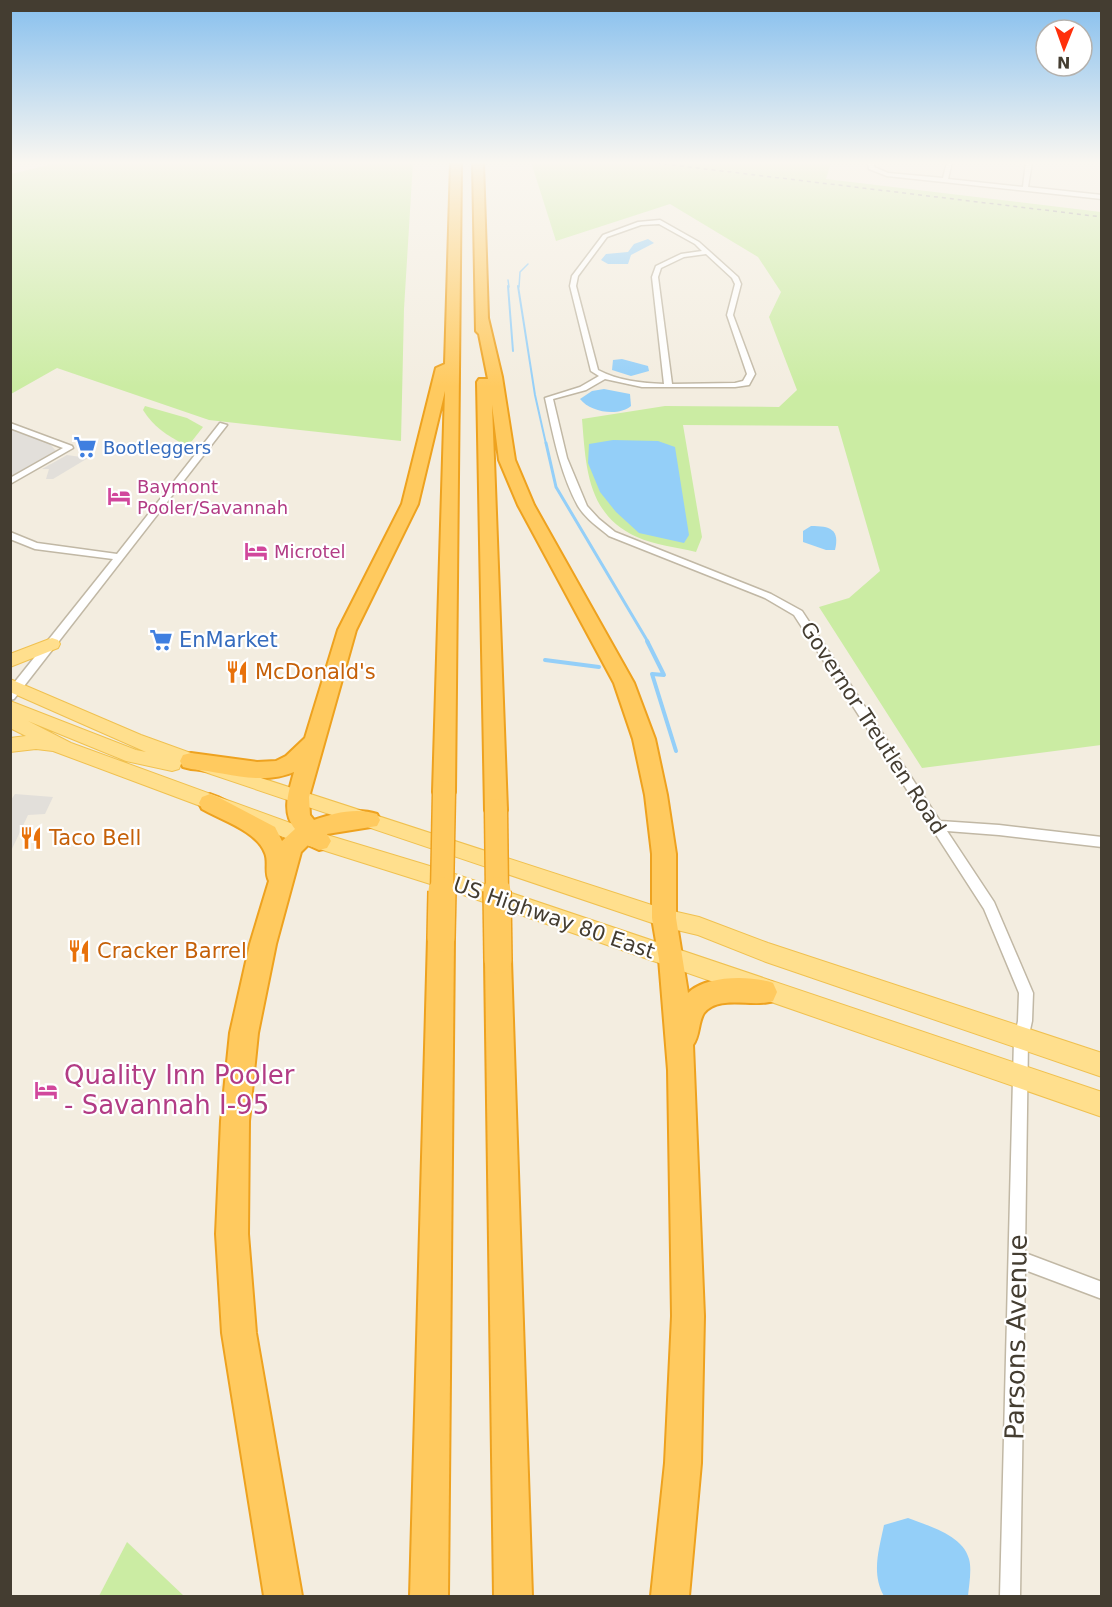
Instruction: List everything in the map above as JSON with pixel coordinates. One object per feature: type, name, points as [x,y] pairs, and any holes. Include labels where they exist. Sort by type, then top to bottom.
[{"type":"highway","points":[[429,1596],[455,237]]},
{"type":"highway","points":[[480,237],[496,810],[513,1596]]},
{"type":"highway","points":[[482,318],[495,377],[507,460],[526,505],[624,683],[644,739],[664,854],[664,918],[672,959],[682,1070],[688,1316],[683,1463],[670,1596]]},
{"type":"highway","points":[[310,836],[299,818],[298,796],[313,740],[347,630],[410,504],[439,382],[453,338]]},
{"type":"highway","points":[[191,761],[231,765],[257,772],[276,770],[291,766],[313,740]]},
{"type":"highway","points":[[210,803],[267,834],[278,855],[277,890]]},
{"type":"highway","points":[[283,1596],[239,1333],[232,1234],[235,1121],[244,1033],[277,890],[291,847],[335,822],[369,819]]},
{"type":"highway","points":[[682,1070],[687,1013],[698,999],[718,992],[764,992]]},
{"type":"main road","points":[[10,661],[52,644]]},
{"type":"main road","name":"US Highway 80 East","points":[[12,696],[242,779],[664,918],[699,926],[1101,1065]]},
{"type":"main road","points":[[12,696],[132,756],[242,779]]},
{"type":"main road","name":"US Highway 80 East","points":[[10,720],[64,748],[210,803],[443,879],[764,992],[1101,1105]]},
{"type":"main road","points":[[10,745],[36,742],[64,748]]},
{"type":"street","points":[[604,237],[575,276],[573,286],[595,371],[601,378],[622,384],[735,385],[746,383],[751,374],[730,315],[738,284],[735,278],[708,252],[687,237]]},
{"type":"street","points":[[668,384],[655,277],[658,267],[682,255],[708,252]]},
{"type":"street","name":"Governor Treutlen Road","points":[[601,378],[599,383],[549,398],[563,458],[583,507],[612,534],[768,596],[798,613],[989,906],[1011,953],[1026,993],[1025,1021],[1021,1039],[1022,1077]]},
{"type":"street","points":[[10,424],[69,448],[10,482]]},
{"type":"street","points":[[12,696],[223,425]]},
{"type":"street","points":[[10,535],[36,546],[120,557]]},
{"type":"street","points":[[937,826],[980,826],[1037,836],[1101,842]]},
{"type":"street","name":"Parsons Avenue","points":[[1010,1596],[1016,1258],[1022,1077]]},
{"type":"street","points":[[1016,1258],[1101,1291]]},
{"type":"green space","points":[[11,237],[408,237],[401,441],[209,420],[57,368],[11,394]]},
{"type":"green space","points":[[555,237],[568,237],[556,241]]},
{"type":"green space","points":[[725,237],[1101,237],[1101,745],[922,768],[819,607],[849,598],[880,571],[838,426],[683,425],[702,537],[696,552],[644,540],[620,528],[608,516],[592,488],[585,455],[582,419],[665,406],[779,407],[797,390],[769,317],[781,292],[758,257]]},
{"type":"green space","points":[[145,406],[187,418],[203,427],[192,441],[184,444],[156,426],[143,410]]},
{"type":"green space","points":[[127,1542],[184,1596],[99,1596]]},
{"type":"shaded area","points":[[10,427],[49,443],[56,451],[11,476]]},
{"type":"shaded area","points":[[67,455],[88,458],[53,479],[46,479],[49,469],[42,469]]},
{"type":"shaded area","points":[[15,794],[53,797],[45,814],[28,815],[11,851],[11,800]]},
{"type":"water","points":[[648,239],[654,243],[631,255],[628,264],[608,264],[601,260],[606,254],[628,252],[634,244]]},
{"type":"water","points":[[622,359],[648,366],[649,371],[631,376],[612,370],[613,360]]},
{"type":"water","points":[[604,389],[630,394],[631,406],[619,411],[604,412],[590,407],[580,399],[592,391]]},
{"type":"water","points":[[613,440],[658,441],[675,447],[689,535],[684,543],[639,533],[616,512],[600,492],[588,463],[589,444]]},
{"type":"water","points":[[811,526],[828,528],[835,533],[835,550],[826,550],[803,542],[803,531]]},
{"type":"water","points":[[908,1518],[944,1532],[960,1544],[969,1559],[968,1596],[884,1596],[877,1570],[884,1525]]},
{"type":"waterway","points":[[519,287],[520,272],[528,264]]},
{"type":"waterway","points":[[508,280],[509,287]]},
{"type":"waterway","points":[[508,286],[513,351]]},
{"type":"waterway","points":[[518,286],[535,395],[546,444]]},
{"type":"waterway","points":[[546,443],[556,487],[648,642]]},
{"type":"waterway","points":[[647,641],[664,675],[652,674],[676,751]]},
{"type":"waterway","points":[[545,660],[599,667]]},
{"type":"place","name":"Bootleggers","points":[[85,447]]},
{"type":"place","name":"Baymont Pooler/Savannah","points":[[119,496]]},
{"type":"place","name":"Microtel","points":[[256,551]]},
{"type":"place","name":"EnMarket","points":[[161,640]]},
{"type":"place","name":"McDonald's","points":[[237,672]]},
{"type":"place","name":"Taco Bell","points":[[31,838]]},
{"type":"place","name":"Cracker Barrel","points":[[79,951]]},
{"type":"place","name":"Quality Inn Pooler - Savannah I-95","points":[[46,1090]]}]
